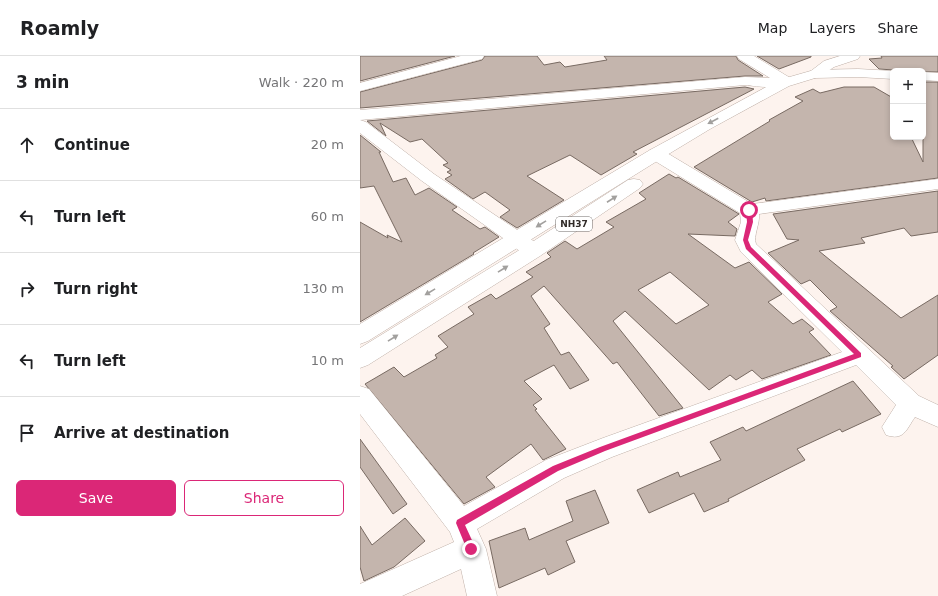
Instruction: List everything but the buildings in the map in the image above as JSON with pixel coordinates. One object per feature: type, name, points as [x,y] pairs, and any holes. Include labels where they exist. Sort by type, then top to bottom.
[{"type":"main road","points":[[360,87],[477,56]]},
{"type":"main road","points":[[744,56],[786,83]]},
{"type":"main road","points":[[814,74],[829,64],[847,57]]},
{"type":"main road","name":"NH37","points":[[360,335],[519,238],[662,158],[748,116],[786,83],[814,74],[858,73],[890,75]]},
{"type":"main road","points":[[926,76],[938,77]]},
{"type":"main road","points":[[360,116],[745,81],[786,83]]},
{"type":"main road","points":[[360,125],[402,160],[519,238],[532,251]]},
{"type":"main road","points":[[662,158],[749,210],[938,184]]},
{"type":"main road","name":"NH37","points":[[360,359],[532,251],[662,158]]},
{"type":"main road","points":[[749,210],[750,222],[746,240],[748,247],[910,403],[938,416]]},
{"type":"main road","points":[[368,596],[466,536],[555,469],[596,452],[859,355]]},
{"type":"main road","points":[[360,396],[466,536],[482,596]]},
{"type":"main road","points":[[895,427],[910,403]]},
{"type":"route","points":[[471,549],[460,523],[555,469],[603,449],[859,355],[748,247],[746,240],[750,222],[749,210]]}]
